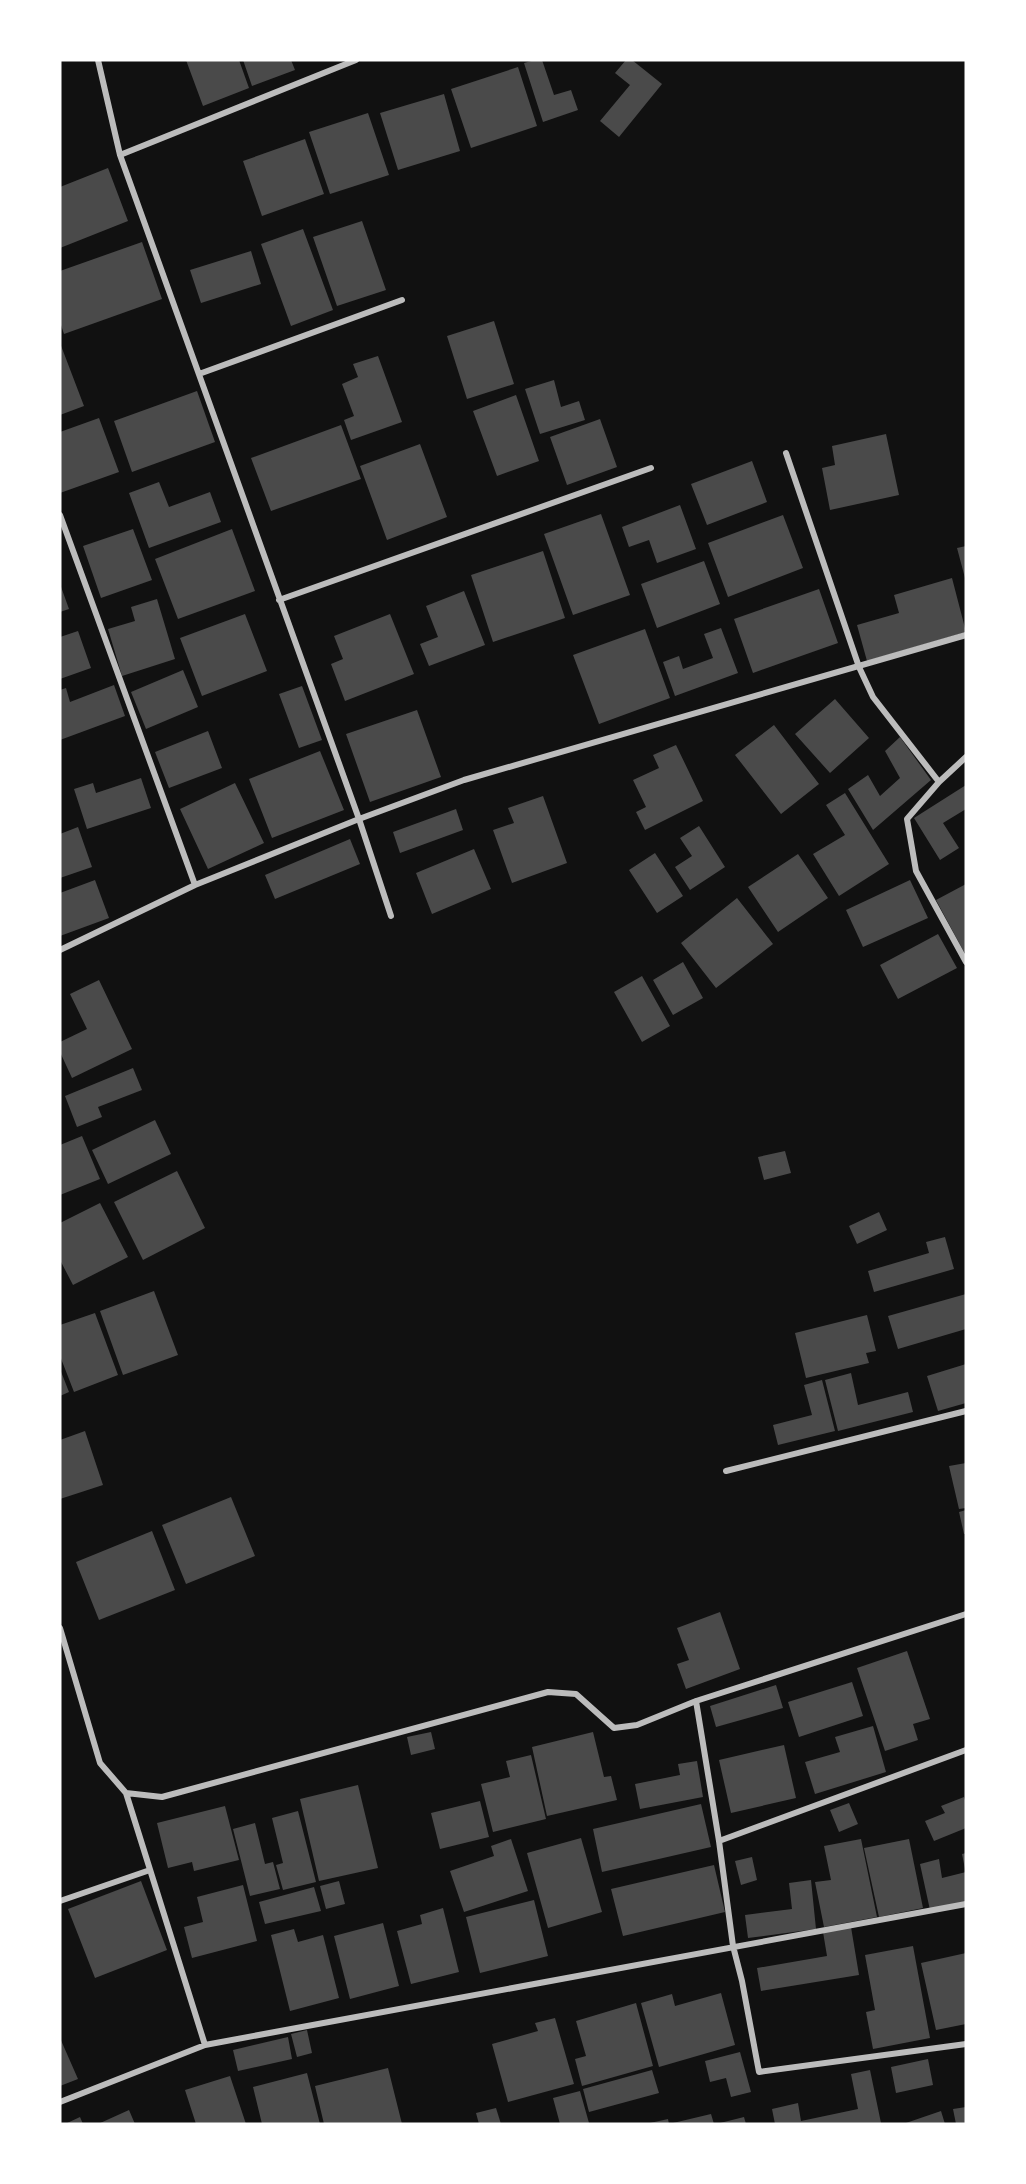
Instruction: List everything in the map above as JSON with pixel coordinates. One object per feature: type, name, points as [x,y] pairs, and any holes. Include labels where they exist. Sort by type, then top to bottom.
[{"type":"street","points":[[98,60],[120,155],[359,819],[391,916]]},
{"type":"street","points":[[120,155],[356,60]]},
{"type":"street","points":[[199,374],[402,300]]},
{"type":"street","points":[[786,453],[859,667],[873,697],[939,782]]},
{"type":"street","points":[[279,600],[651,468]]},
{"type":"street","points":[[60,515],[62,527],[195,885]]},
{"type":"street","points":[[60,950],[195,885],[359,819],[464,780],[966,635]]},
{"type":"street","points":[[966,757],[939,782],[907,819],[915,871],[966,962]]},
{"type":"street","points":[[726,1471],[966,1411]]},
{"type":"street","points":[[126,1793],[162,1797],[548,1692],[576,1694],[614,1728],[637,1725],[696,1701],[966,1614]]},
{"type":"street","points":[[60,1628],[100,1763],[126,1793],[205,2045]]},
{"type":"street","points":[[696,1701],[719,1840],[733,1946],[759,2072],[966,2044]]},
{"type":"street","points":[[719,1840],[966,1750]]},
{"type":"street","points":[[60,1901],[150,1870]]},
{"type":"street","points":[[60,2102],[205,2045],[966,1904]]},
{"type":"building","points":[[186,60],[239,60],[249,88],[203,106]]},
{"type":"building","points":[[243,60],[291,60],[295,70],[252,86]]},
{"type":"building","points":[[542,60],[554,95],[571,90],[578,110],[543,122],[524,63]]},
{"type":"building","points":[[626,60],[632,60],[662,84],[619,137],[600,121],[630,85],[615,73]]},
{"type":"building","points":[[518,67],[537,126],[471,148],[451,89]]},
{"type":"building","points":[[444,94],[460,151],[398,170],[380,113]]},
{"type":"building","points":[[368,113],[389,175],[330,194],[309,132]]},
{"type":"building","points":[[305,139],[324,194],[262,216],[243,161]]},
{"type":"building","points":[[108,168],[128,221],[60,248],[60,187]]},
{"type":"building","points":[[362,221],[386,290],[337,306],[313,237]]},
{"type":"building","points":[[303,229],[333,310],[291,326],[261,244]]},
{"type":"building","points":[[142,242],[162,299],[64,334],[60,322],[60,271]]},
{"type":"building","points":[[251,251],[261,284],[201,303],[190,270]]},
{"type":"building","points":[[494,321],[514,384],[467,399],[447,336]]},
{"type":"building","points":[[60,343],[84,406],[60,415]]},
{"type":"building","points":[[378,356],[402,422],[351,440],[344,420],[354,416],[342,384],[358,377],[353,364]]},
{"type":"building","points":[[554,380],[561,407],[579,401],[585,420],[540,434],[525,389]]},
{"type":"building","points":[[197,391],[215,442],[132,472],[114,421]]},
{"type":"building","points":[[516,395],[539,461],[497,476],[473,411]]},
{"type":"building","points":[[99,418],[119,472],[60,493],[60,432]]},
{"type":"building","points":[[600,419],[617,467],[567,485],[550,437]]},
{"type":"building","points":[[341,425],[361,479],[271,511],[251,458]]},
{"type":"building","points":[[886,434],[899,495],[830,510],[822,468],[835,465],[832,446]]},
{"type":"building","points":[[420,444],[447,517],[387,540],[360,466]]},
{"type":"building","points":[[752,461],[767,502],[707,525],[691,484]]},
{"type":"building","points":[[159,482],[169,507],[210,492],[221,522],[149,548],[129,493]]},
{"type":"building","points":[[680,505],[696,549],[657,563],[649,540],[629,547],[622,527]]},
{"type":"building","points":[[601,514],[630,595],[573,615],[544,534]]},
{"type":"building","points":[[783,515],[803,568],[728,597],[708,543]]},
{"type":"building","points":[[133,529],[152,580],[101,598],[83,546]]},
{"type":"building","points":[[232,529],[255,591],[178,619],[155,559]]},
{"type":"building","points":[[966,546],[966,578],[965,578],[957,548]]},
{"type":"building","points":[[543,551],[565,618],[493,642],[471,575]]},
{"type":"building","points":[[704,561],[720,604],[657,628],[641,584]]},
{"type":"building","points":[[952,578],[966,632],[867,661],[857,625],[899,613],[894,595]]},
{"type":"building","points":[[60,584],[69,609],[60,612]]},
{"type":"building","points":[[819,589],[838,643],[753,673],[734,619]]},
{"type":"building","points":[[464,591],[485,645],[429,666],[420,644],[438,637],[426,606]]},
{"type":"building","points":[[157,599],[175,659],[122,676],[108,629],[135,621],[131,607]]},
{"type":"building","points":[[245,614],[267,671],[202,696],[180,638]]},
{"type":"building","points":[[390,614],[414,674],[345,701],[331,664],[343,659],[334,636]]},
{"type":"building","points":[[721,628],[738,673],[675,696],[663,662],[679,656],[683,669],[713,658],[704,634]]},
{"type":"building","points":[[645,629],[670,698],[599,724],[573,655]]},
{"type":"building","points":[[78,631],[91,668],[60,679],[60,637]]},
{"type":"building","points":[[183,670],[198,707],[146,729],[131,692]]},
{"type":"building","points":[[114,685],[125,716],[60,740],[60,690],[66,688],[70,702]]},
{"type":"building","points":[[302,686],[322,740],[299,748],[279,694]]},
{"type":"building","points":[[835,699],[869,738],[830,773],[795,734]]},
{"type":"building","points":[[417,710],[441,777],[370,802],[346,734]]},
{"type":"building","points":[[774,725],[819,784],[781,814],[735,755]]},
{"type":"building","points":[[208,731],[222,768],[169,788],[155,752]]},
{"type":"building","points":[[900,737],[931,780],[873,830],[848,789],[868,775],[880,796],[900,778],[885,751]]},
{"type":"building","points":[[676,745],[703,801],[645,830],[636,812],[646,807],[633,780],[659,768],[653,755]]},
{"type":"building","points":[[320,751],[344,810],[272,838],[249,779]]},
{"type":"building","points":[[141,778],[151,808],[87,829],[74,789],[93,783],[96,793]]},
{"type":"building","points":[[235,783],[264,843],[208,869],[180,809]]},
{"type":"building","points":[[966,785],[966,809],[943,823],[959,848],[940,860],[914,818]]},
{"type":"building","points":[[845,793],[889,864],[839,896],[813,854],[845,835],[826,805]]},
{"type":"building","points":[[543,796],[567,863],[512,883],[493,830],[514,823],[508,808]]},
{"type":"building","points":[[456,809],[463,830],[400,853],[393,832]]},
{"type":"building","points":[[699,826],[725,867],[690,890],[675,867],[692,856],[680,838]]},
{"type":"building","points":[[78,827],[92,867],[60,878],[60,834]]},
{"type":"building","points":[[350,839],[360,864],[275,899],[265,875]]},
{"type":"building","points":[[474,849],[491,889],[432,914],[416,873]]},
{"type":"building","points":[[655,853],[683,896],[657,913],[629,870]]},
{"type":"building","points":[[798,854],[828,898],[778,932],[748,887]]},
{"type":"building","points":[[95,880],[109,918],[60,936],[60,893]]},
{"type":"building","points":[[910,880],[928,918],[863,947],[846,910]]},
{"type":"building","points":[[966,884],[966,951],[964,952],[936,900]]},
{"type":"building","points":[[737,898],[773,944],[716,988],[681,943]]},
{"type":"building","points":[[938,934],[957,968],[898,999],[880,965]]},
{"type":"building","points":[[683,962],[703,998],[673,1015],[653,980]]},
{"type":"building","points":[[642,976],[670,1026],[642,1042],[614,992]]},
{"type":"building","points":[[99,980],[132,1049],[72,1078],[60,1052],[60,1042],[87,1029],[70,994]]},
{"type":"building","points":[[133,1068],[142,1090],[98,1107],[102,1117],[77,1127],[65,1096]]},
{"type":"building","points":[[155,1120],[171,1154],[108,1184],[92,1150]]},
{"type":"building","points":[[82,1136],[100,1179],[60,1195],[60,1145]]},
{"type":"building","points":[[785,1151],[791,1173],[764,1180],[758,1157]]},
{"type":"building","points":[[177,1171],[205,1228],[143,1260],[114,1202]]},
{"type":"building","points":[[100,1203],[128,1257],[73,1285],[60,1260],[60,1223]]},
{"type":"building","points":[[879,1212],[887,1230],[857,1244],[849,1226]]},
{"type":"building","points":[[945,1237],[954,1269],[874,1292],[868,1271],[929,1253],[926,1242]]},
{"type":"building","points":[[154,1291],[178,1355],[123,1375],[100,1311]]},
{"type":"building","points":[[966,1294],[966,1329],[898,1349],[888,1316]]},
{"type":"building","points":[[95,1313],[118,1375],[74,1392],[60,1356],[60,1325]]},
{"type":"building","points":[[867,1315],[876,1351],[866,1353],[869,1363],[806,1378],[795,1333]]},
{"type":"building","points":[[966,1364],[966,1403],[938,1411],[927,1376]]},
{"type":"building","points":[[60,1369],[69,1392],[60,1396]]},
{"type":"building","points":[[851,1373],[858,1405],[908,1392],[913,1412],[838,1431],[825,1380]]},
{"type":"building","points":[[822,1380],[835,1431],[778,1445],[773,1425],[812,1415],[804,1385]]},
{"type":"building","points":[[85,1431],[103,1485],[60,1499],[60,1440]]},
{"type":"building","points":[[966,1463],[966,1508],[959,1509],[949,1466]]},
{"type":"building","points":[[231,1497],[255,1556],[186,1584],[162,1525]]},
{"type":"building","points":[[966,1510],[966,1534],[964,1534],[959,1512]]},
{"type":"building","points":[[152,1531],[175,1590],[99,1620],[76,1562]]},
{"type":"building","points":[[720,1612],[740,1669],[686,1689],[677,1664],[689,1660],[677,1628]]},
{"type":"building","points":[[907,1651],[930,1719],[913,1724],[918,1740],[885,1751],[857,1668]]},
{"type":"building","points":[[852,1682],[863,1716],[799,1737],[788,1702]]},
{"type":"building","points":[[776,1685],[783,1708],[716,1727],[710,1706]]},
{"type":"building","points":[[873,1726],[886,1772],[815,1794],[805,1762],[840,1752],[835,1737]]},
{"type":"building","points":[[431,1732],[435,1749],[411,1755],[407,1737]]},
{"type":"building","points":[[593,1732],[604,1777],[611,1776],[617,1800],[547,1816],[532,1747]]},
{"type":"building","points":[[784,1745],[796,1798],[731,1813],[719,1760]]},
{"type":"building","points":[[531,1755],[546,1819],[493,1832],[481,1784],[510,1777],[506,1761]]},
{"type":"building","points":[[697,1761],[703,1797],[640,1809],[635,1784],[680,1775],[678,1764]]},
{"type":"building","points":[[358,1785],[378,1868],[319,1881],[300,1799]]},
{"type":"building","points":[[964,1797],[966,1828],[934,1841],[925,1821],[945,1813],[941,1806]]},
{"type":"building","points":[[480,1801],[489,1837],[440,1849],[431,1813]]},
{"type":"building","points":[[849,1803],[858,1824],[839,1832],[830,1810]]},
{"type":"building","points":[[701,1804],[711,1847],[602,1872],[593,1829]]},
{"type":"building","points":[[225,1806],[239,1860],[194,1871],[192,1862],[168,1868],[157,1823]]},
{"type":"building","points":[[298,1811],[316,1882],[283,1890],[276,1865],[283,1863],[272,1818]]},
{"type":"building","points":[[255,1823],[265,1864],[273,1862],[280,1889],[250,1896],[233,1829]]},
{"type":"building","points":[[581,1838],[602,1912],[548,1928],[527,1853]]},
{"type":"building","points":[[511,1839],[528,1891],[464,1912],[450,1871],[494,1856],[491,1846]]},
{"type":"building","points":[[861,1839],[877,1917],[824,1927],[815,1882],[831,1880],[824,1846]]},
{"type":"building","points":[[909,1839],[923,1908],[879,1917],[864,1848]]},
{"type":"building","points":[[966,1853],[966,1869],[965,1869],[962,1854]]},
{"type":"building","points":[[752,1857],[757,1880],[741,1885],[735,1861]]},
{"type":"building","points":[[939,1859],[942,1878],[966,1872],[966,1902],[930,1910],[920,1864]]},
{"type":"building","points":[[714,1865],[725,1912],[623,1936],[611,1889]]},
{"type":"building","points":[[811,1880],[816,1929],[748,1938],[745,1915],[792,1909],[789,1883]]},
{"type":"building","points":[[141,1881],[167,1950],[95,1978],[68,1909]]},
{"type":"building","points":[[339,1881],[345,1904],[326,1909],[320,1886]]},
{"type":"building","points":[[243,1885],[257,1941],[192,1958],[184,1927],[203,1922],[197,1897]]},
{"type":"building","points":[[314,1887],[321,1911],[265,1924],[259,1902]]},
{"type":"building","points":[[534,1900],[548,1956],[480,1973],[466,1917]]},
{"type":"building","points":[[443,1908],[459,1972],[411,1984],[397,1931],[422,1924],[420,1915]]},
{"type":"building","points":[[383,1923],[399,1986],[350,1999],[334,1936]]},
{"type":"building","points":[[851,1927],[859,1975],[761,1991],[757,1968],[827,1956],[823,1932]]},
{"type":"building","points":[[294,1929],[298,1942],[323,1935],[339,1998],[290,2011],[271,1935]]},
{"type":"building","points":[[913,1946],[930,2038],[873,2049],[866,2012],[875,2010],[865,1955]]},
{"type":"building","points":[[966,1953],[966,2024],[936,2030],[921,1963]]},
{"type":"building","points":[[721,1993],[735,2045],[659,2067],[641,2003],[672,1994],[675,2006]]},
{"type":"building","points":[[636,2003],[653,2066],[582,2086],[575,2059],[586,2056],[576,2021]]},
{"type":"building","points":[[555,2018],[574,2084],[508,2102],[492,2044],[538,2031],[535,2023]]},
{"type":"building","points":[[307,2030],[312,2053],[297,2057],[291,2034]]},
{"type":"building","points":[[288,2037],[292,2059],[238,2071],[233,2050]]},
{"type":"building","points":[[60,2038],[78,2079],[60,2086]]},
{"type":"building","points":[[740,2052],[751,2092],[731,2097],[726,2078],[710,2082],[705,2061]]},
{"type":"building","points":[[928,2059],[933,2085],[896,2093],[891,2067]]},
{"type":"building","points":[[388,2068],[402,2124],[324,2124],[315,2086]]},
{"type":"building","points":[[652,2070],[659,2093],[589,2112],[583,2089]]},
{"type":"building","points":[[870,2070],[881,2123],[775,2124],[772,2109],[798,2103],[801,2121],[858,2109],[851,2074]]},
{"type":"building","points":[[307,2073],[320,2124],[262,2124],[253,2087]]},
{"type":"building","points":[[230,2076],[246,2124],[196,2124],[185,2090]]},
{"type":"building","points":[[580,2091],[589,2123],[560,2124],[553,2098]]},
{"type":"building","points":[[966,2107],[966,2124],[956,2124],[953,2109]]},
{"type":"building","points":[[496,2108],[501,2124],[479,2124],[476,2113]]},
{"type":"building","points":[[129,2110],[135,2124],[98,2124]]},
{"type":"building","points":[[941,2111],[945,2124],[903,2124]]},
{"type":"building","points":[[711,2114],[714,2124],[673,2124],[673,2123]]},
{"type":"building","points":[[80,2117],[83,2124],[65,2124]]},
{"type":"building","points":[[744,2117],[746,2124],[720,2124],[720,2123]]},
{"type":"building","points":[[668,2119],[669,2124],[650,2124],[650,2123]]}]
